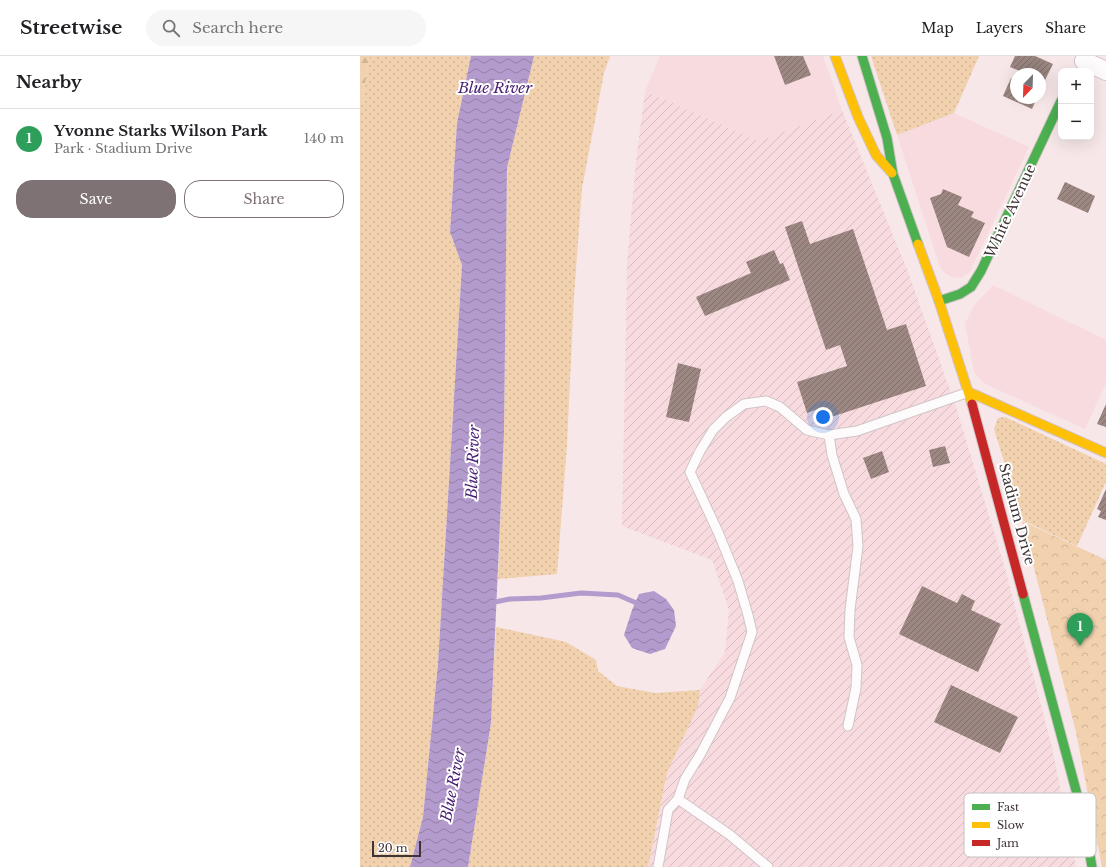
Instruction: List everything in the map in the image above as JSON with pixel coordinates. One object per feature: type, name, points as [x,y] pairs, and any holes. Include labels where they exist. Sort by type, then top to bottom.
[{"type":"main road","name":"Stadium Drive","points":[[835,56],[858,117],[876,155],[893,174]]},
{"type":"main road","name":"Stadium Drive","points":[[862,56],[887,138],[893,174],[939,301],[969,392],[1077,793]]},
{"type":"main road","name":"White Avenue","points":[[939,301],[960,294],[971,287],[981,271],[1060,104]]},
{"type":"main road","points":[[969,392],[1106,453]]},
{"type":"main road","name":"Stadium Drive","points":[[1090,857],[1092,867]]},
{"type":"street","points":[[1082,63],[1106,71]]},
{"type":"lane","points":[[658,867],[668,810],[678,799],[685,779],[700,755],[730,698],[752,632],[738,581],[718,532],[690,472],[700,451],[713,430],[726,417],[744,404],[766,401],[780,407],[807,430],[829,435],[857,431],[969,392]]},
{"type":"lane","points":[[829,435],[832,455],[844,494],[856,519],[858,546],[850,610],[849,637],[857,665],[856,688],[848,726]]},
{"type":"lane","points":[[678,799],[730,835],[768,867]]},
{"type":"shaded area","points":[[660,56],[823,56],[842,110],[759,141],[645,91]]},
{"type":"shaded area","points":[[645,91],[759,141],[842,110],[908,272],[956,407],[1004,565],[1052,747],[1061,793],[964,793],[964,857],[1074,857],[1076,867],[648,867],[667,773],[698,706],[700,690],[725,652],[729,610],[712,560],[622,526],[627,263],[636,161]]},
{"type":"shaded area","points":[[954,113],[1029,147],[970,272],[962,278],[951,277],[941,270],[897,135]]},
{"type":"shaded area","points":[[993,285],[1106,340],[1106,383],[1085,429],[983,383],[974,372],[965,324],[973,307]]},
{"type":"green space","points":[[360,56],[370,56],[360,110]]},
{"type":"green space","points":[[370,56],[471,56],[457,123],[450,232],[462,265],[438,664],[423,817],[410,867],[360,867],[360,110]]},
{"type":"green space","points":[[534,56],[610,56],[604,73],[582,188],[574,296],[567,444],[557,574],[498,579],[504,434],[507,168]]},
{"type":"green space","points":[[871,56],[979,56],[954,113],[897,135]]},
{"type":"green space","points":[[1005,417],[1106,464],[1106,482],[1077,546],[1022,520],[994,429],[998,418]]},
{"type":"green space","points":[[1022,521],[1106,560],[1106,867],[1102,867],[1096,836],[1096,793],[1088,793],[1076,732]]},
{"type":"green space","points":[[496,627],[566,642],[596,660],[598,671],[617,686],[655,693],[700,690],[698,706],[667,773],[648,867],[468,867],[491,723]]},
{"type":"water","name":"Blue River","points":[[471,56],[534,56],[507,168],[504,434],[491,723],[468,867],[410,867],[423,817],[438,664],[462,265],[450,232],[457,123]]},
{"type":"water","points":[[654,591],[666,599],[674,610],[676,626],[665,649],[650,654],[632,648],[624,635],[639,594]]},
{"type":"building","points":[[774,56],[803,56],[811,75],[785,85]]},
{"type":"building","points":[[1015,56],[1035,56],[1053,64],[1046,78],[1046,68],[1010,67]]},
{"type":"building","points":[[1010,80],[1010,99],[1003,96]]},
{"type":"building","points":[[1021,104],[1034,104],[1032,109]]},
{"type":"building","points":[[1065,182],[1095,196],[1088,213],[1057,199]]},
{"type":"building","points":[[943,189],[962,197],[958,205],[974,212],[971,217],[985,223],[969,257],[947,247],[930,198],[941,194]]},
{"type":"building","points":[[802,221],[810,244],[853,229],[887,330],[906,324],[926,386],[825,419],[821,408],[807,413],[797,382],[847,366],[840,345],[826,350],[785,227]]},
{"type":"building","points":[[774,250],[780,264],[783,263],[790,280],[705,316],[696,297],[751,273],[746,262]]},
{"type":"building","points":[[678,363],[701,369],[689,422],[666,417]]},
{"type":"building","points":[[1106,404],[1106,427],[1097,424]]},
{"type":"building","points":[[945,446],[950,463],[933,467],[929,450]]},
{"type":"building","points":[[882,451],[889,472],[871,479],[863,458]]},
{"type":"building","points":[[1106,489],[1106,520],[1098,517],[1101,511],[1097,509]]},
{"type":"building","points":[[922,586],[957,603],[962,594],[975,601],[971,610],[1001,624],[978,672],[899,634]]},
{"type":"building","points":[[951,685],[1018,717],[1000,753],[934,722]]},
{"type":"waterway","points":[[490,603],[510,599],[541,598],[581,593],[618,595],[641,605]]},
{"type":"traffic: fast","points":[[862,56],[887,138],[893,174],[918,244]]},
{"type":"traffic: fast","points":[[939,301],[960,294],[971,287],[981,271],[1060,104]]},
{"type":"traffic: fast","points":[[1023,594],[1077,793]]},
{"type":"traffic: fast","points":[[1090,857],[1092,867]]},
{"type":"traffic: slow","points":[[835,56],[858,117],[876,155],[892,173]]},
{"type":"traffic: slow","points":[[918,244],[939,301],[972,404]]},
{"type":"traffic: slow","points":[[969,392],[1106,453]]},
{"type":"traffic: jam","points":[[972,404],[1023,594]]},
{"type":"place","name":"Yvonne Starks Wilson Park","points":[[1080,646]]}]
